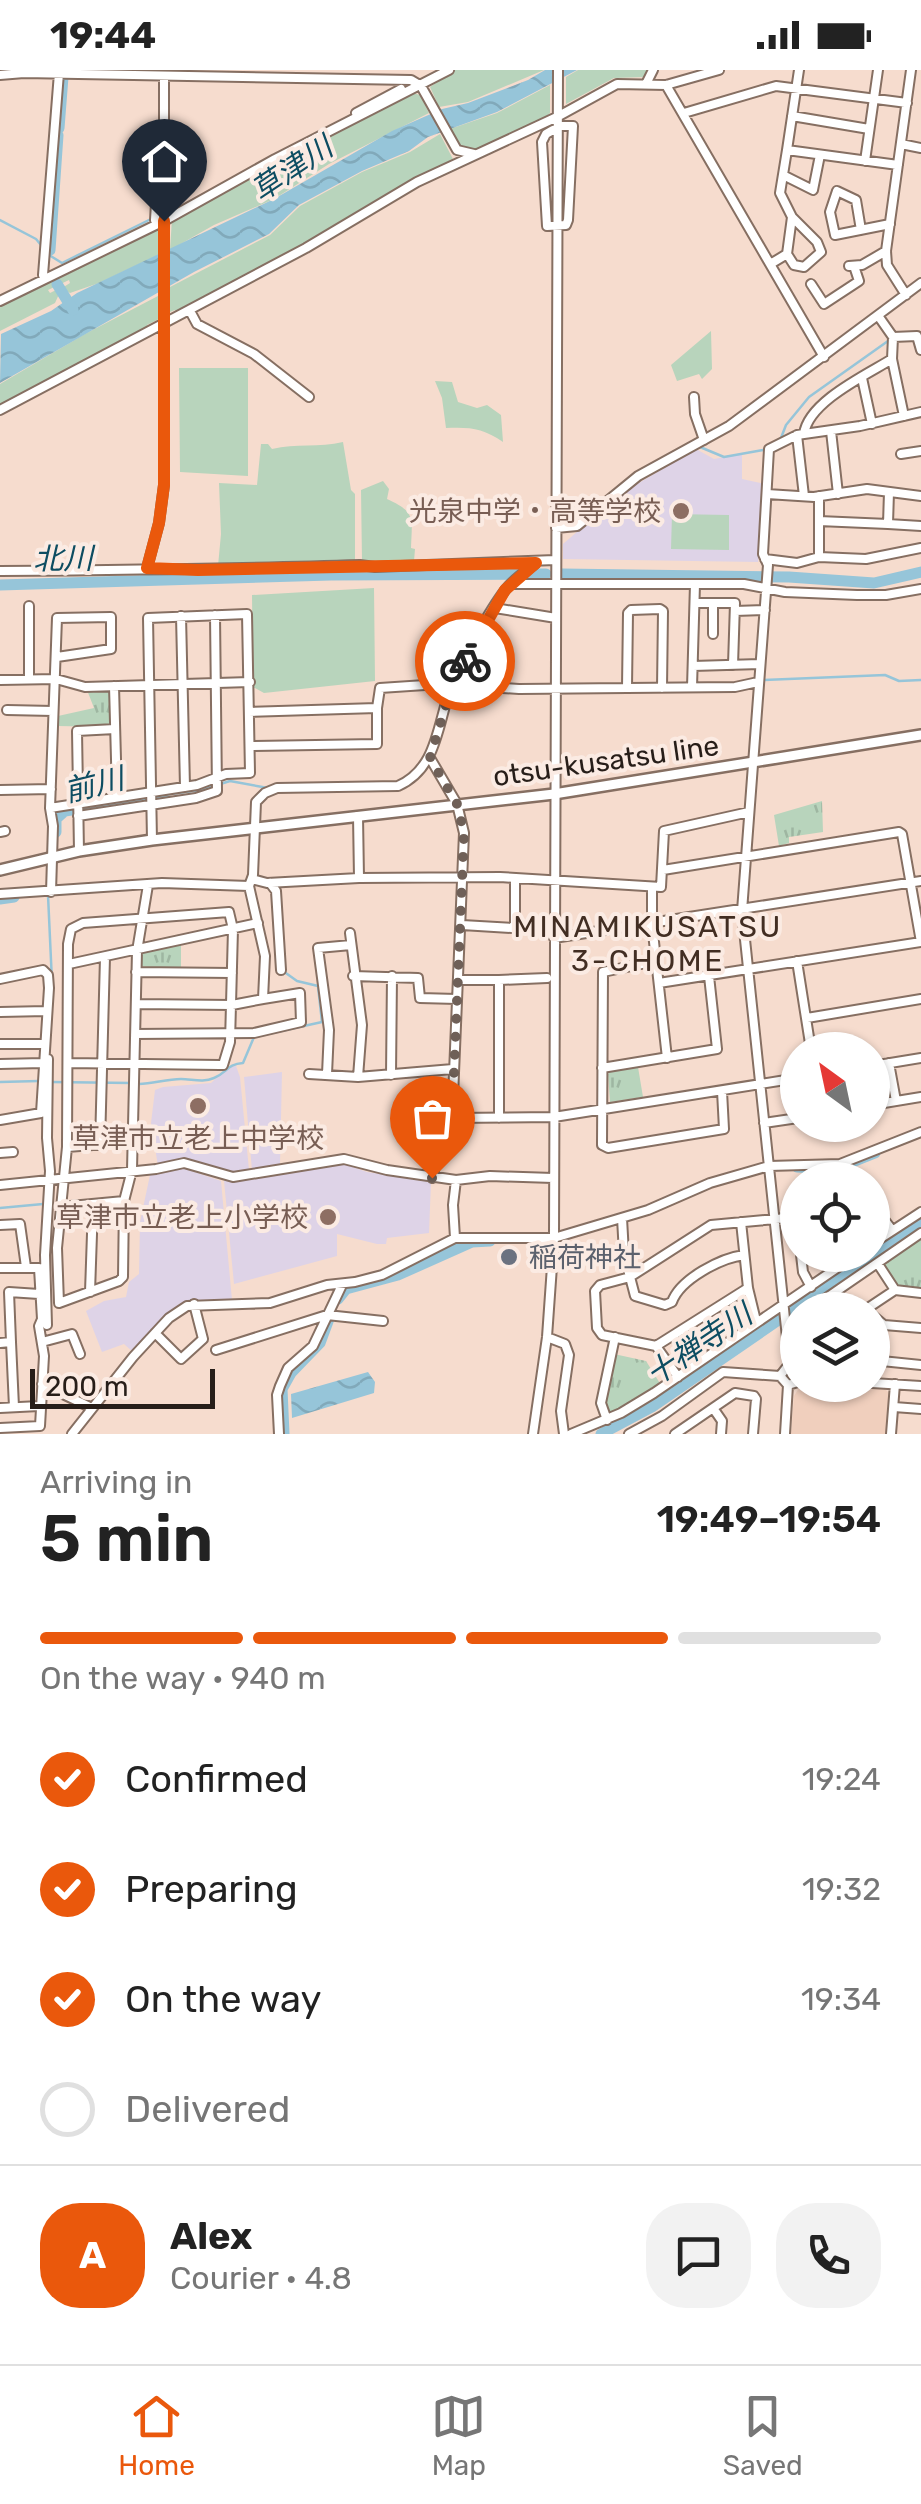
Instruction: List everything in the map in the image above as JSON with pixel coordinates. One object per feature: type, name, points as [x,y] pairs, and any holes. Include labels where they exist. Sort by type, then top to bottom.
[{"type":"main road","name":"otsu-kusatsu line","points":[[0,870],[80,851],[152,840],[554,794],[921,735]]},
{"type":"street","points":[[355,115],[423,89],[446,70]]},
{"type":"street","points":[[533,1434],[548,1337],[554,1238],[558,70]]},
{"type":"street","points":[[646,84],[653,70]]},
{"type":"street","points":[[0,413],[360,218],[417,182],[557,124],[573,126],[566,224],[547,226],[542,142],[546,134],[557,124],[617,84],[666,85],[719,70]]},
{"type":"street","points":[[792,217],[787,254],[794,265],[804,267],[821,252],[818,242],[792,217],[780,193],[798,70]]},
{"type":"street","points":[[865,161],[878,70]]},
{"type":"street","points":[[906,295],[887,264],[886,250],[912,70]]},
{"type":"street","points":[[43,275],[59,74]]},
{"type":"street","points":[[0,75],[411,80],[423,89],[461,154],[480,154]]},
{"type":"street","points":[[147,568],[164,485],[164,78]]},
{"type":"street","points":[[666,85],[824,357]]},
{"type":"street","points":[[684,113],[776,86],[907,103]]},
{"type":"street","points":[[909,88],[921,90]]},
{"type":"street","points":[[0,299],[162,220],[401,90]]},
{"type":"street","points":[[792,116],[868,129]]},
{"type":"street","points":[[901,144],[921,148]]},
{"type":"street","points":[[787,150],[898,164]]},
{"type":"street","points":[[783,175],[813,190],[820,155]]},
{"type":"street","points":[[861,230],[856,200],[837,192],[830,212],[835,235],[861,230],[890,224]]},
{"type":"street","points":[[0,299],[162,220]]},
{"type":"street","points":[[811,284],[824,304],[859,281],[851,266],[862,265],[886,250]]},
{"type":"street","points":[[772,264],[787,254]]},
{"type":"street","points":[[556,528],[577,526],[638,476],[704,440],[824,357],[921,283]]},
{"type":"street","points":[[190,311],[196,324],[254,354],[309,397]]},
{"type":"street","points":[[879,316],[893,337],[892,358],[904,416]]},
{"type":"street","points":[[893,337],[917,336],[921,350]]},
{"type":"street","points":[[804,496],[800,434],[810,416],[892,358]]},
{"type":"street","points":[[862,378],[872,424]]},
{"type":"street","points":[[694,397],[704,440]]},
{"type":"street","points":[[783,1292],[742,910],[765,610],[769,448],[800,434],[872,424],[921,412]]},
{"type":"street","points":[[831,430],[838,494]]},
{"type":"street","points":[[901,454],[921,450]]},
{"type":"street","points":[[766,494],[818,496],[866,489],[921,496]]},
{"type":"street","points":[[888,524],[889,492]]},
{"type":"street","points":[[818,496],[819,557]]},
{"type":"street","points":[[819,521],[921,526]]},
{"type":"street","points":[[766,562],[798,562],[819,557],[866,559],[921,548]]},
{"type":"street","points":[[262,999],[265,956],[251,882],[256,802],[271,790],[398,786],[406,782],[430,758],[452,685],[495,608],[512,583],[535,564]]},
{"type":"street","points":[[0,571],[556,564]]},
{"type":"street","points":[[512,583],[695,584],[856,596],[921,589]]},
{"type":"street","points":[[692,687],[695,584]]},
{"type":"street","points":[[694,603],[736,604],[733,665]]},
{"type":"street","points":[[713,604],[713,634]]},
{"type":"street","points":[[29,606],[29,678]]},
{"type":"street","points":[[495,608],[556,618]]},
{"type":"street","points":[[627,687],[628,614],[632,610],[660,609],[662,688]]},
{"type":"street","points":[[735,611],[765,610]]},
{"type":"street","points":[[78,810],[117,796],[150,790],[185,787],[250,773],[248,614],[148,618],[148,686],[150,790],[152,840]]},
{"type":"street","points":[[50,808],[78,810],[151,803],[207,796],[217,791],[215,615]]},
{"type":"street","points":[[181,616],[185,787]]},
{"type":"street","points":[[51,892],[50,789],[57,618],[111,617],[110,649],[57,657]]},
{"type":"street","points":[[693,666],[760,664]]},
{"type":"street","points":[[0,680],[56,679],[85,686],[250,682]]},
{"type":"street","points":[[251,746],[377,744],[380,688],[735,687],[758,682]]},
{"type":"street","points":[[114,686],[117,796]]},
{"type":"street","points":[[249,712],[378,708]]},
{"type":"street","points":[[7,710],[53,711]]},
{"type":"street","points":[[80,851],[76,731],[115,729]]},
{"type":"street","points":[[430,758],[457,804],[464,833],[450,1118],[432,1178]]},
{"type":"street","points":[[0,790],[50,789]]},
{"type":"street","points":[[0,894],[359,878],[554,879],[663,886],[664,831],[749,812]]},
{"type":"street","points":[[358,816],[359,878]]},
{"type":"street","points":[[659,983],[921,942],[916,882],[902,834],[898,832],[663,870]]},
{"type":"street","points":[[462,925],[512,928],[516,878]]},
{"type":"street","points":[[554,938],[916,882]]},
{"type":"street","points":[[270,883],[276,891],[282,970]]},
{"type":"street","points":[[68,1062],[135,1064],[223,1065],[232,1004],[233,929],[228,912],[141,920],[83,923],[73,926],[68,944],[67,1148],[60,1207],[59,1302],[123,1277],[124,1202],[132,1170],[132,1142],[135,1064],[137,951],[141,920],[148,885]]},
{"type":"street","points":[[652,887],[652,924],[667,1058]]},
{"type":"street","points":[[69,964],[258,923]]},
{"type":"street","points":[[350,932],[362,1025],[358,1078]]},
{"type":"street","points":[[327,1074],[329,1030],[318,948],[351,945]]},
{"type":"street","points":[[100,1144],[104,957]]},
{"type":"street","points":[[797,961],[808,1032]]},
{"type":"street","points":[[656,962],[603,972],[602,1146],[724,1129],[722,1090]]},
{"type":"street","points":[[0,980],[46,972],[49,988],[44,1044],[50,1178],[44,1255],[47,1325]]},
{"type":"street","points":[[136,972],[232,973]]},
{"type":"street","points":[[353,976],[418,978],[420,998],[457,1000]]},
{"type":"street","points":[[391,1075],[392,976]]},
{"type":"street","points":[[602,1068],[717,1050],[709,976]]},
{"type":"street","points":[[458,980],[547,978]]},
{"type":"street","points":[[499,980],[499,1118]]},
{"type":"street","points":[[135,1034],[254,1034],[302,1022],[300,993],[232,1004],[136,1004]]},
{"type":"street","points":[[806,1018],[921,999]]},
{"type":"street","points":[[0,1012],[46,1011]]},
{"type":"street","points":[[0,1044],[44,1044]]},
{"type":"street","points":[[890,1063],[921,1058]]},
{"type":"street","points":[[0,1064],[45,1061]]},
{"type":"street","points":[[890,1068],[896,1101]]},
{"type":"street","points":[[309,1074],[358,1078],[453,1069]]},
{"type":"street","points":[[450,1118],[554,1117],[780,1081]]},
{"type":"street","points":[[0,1120],[40,1115],[45,1098]]},
{"type":"street","points":[[890,1102],[921,1098]]},
{"type":"street","points":[[764,1123],[780,1121]]},
{"type":"street","points":[[72,1434],[155,1333],[179,1310],[194,1304],[270,1303],[327,1285],[382,1275],[455,1238],[554,1238],[672,1201],[710,1183],[784,1163],[832,1166],[921,1132]]},
{"type":"street","points":[[67,1148],[132,1142]]},
{"type":"street","points":[[0,1153],[13,1152]]},
{"type":"street","points":[[0,1185],[184,1163],[233,1176],[344,1160],[432,1178],[553,1178]]},
{"type":"street","points":[[455,1238],[456,1180]]},
{"type":"street","points":[[60,1207],[124,1202]]},
{"type":"street","points":[[90,1292],[92,1205]]},
{"type":"street","points":[[890,1227],[892,1230],[921,1212]]},
{"type":"street","points":[[622,1218],[624,1254],[635,1296],[665,1304],[672,1302],[676,1291],[728,1257],[744,1255]]},
{"type":"street","points":[[678,1377],[656,1346],[602,1335],[598,1328],[596,1291],[600,1285],[630,1277],[712,1225],[780,1220]]},
{"type":"street","points":[[740,1222],[756,1321]]},
{"type":"street","points":[[0,1226],[20,1224],[26,1267]]},
{"type":"street","points":[[890,1255],[921,1233]]},
{"type":"street","points":[[0,1268],[39,1268],[42,1342],[40,1426],[0,1428]]},
{"type":"street","points":[[803,1272],[811,1286]]},
{"type":"street","points":[[803,1292],[831,1272]]},
{"type":"street","points":[[836,1292],[866,1272]]},
{"type":"street","points":[[883,1272],[895,1290]]},
{"type":"street","points":[[279,1434],[276,1394],[288,1368],[314,1346],[342,1285]]},
{"type":"street","points":[[656,1346],[748,1288]]},
{"type":"street","points":[[890,1294],[895,1290],[921,1292]]},
{"type":"street","points":[[14,1407],[8,1292],[39,1294]]},
{"type":"street","points":[[155,1333],[181,1359],[203,1339],[194,1304]]},
{"type":"street","points":[[548,1337],[565,1344],[569,1355],[561,1411],[568,1434],[607,1420],[728,1346],[756,1321],[780,1308]]},
{"type":"street","points":[[216,1350],[329,1316],[383,1321]]},
{"type":"street","points":[[890,1325],[921,1328]]},
{"type":"street","points":[[42,1342],[72,1334],[80,1354]]},
{"type":"street","points":[[607,1420],[601,1403],[615,1337]]},
{"type":"street","points":[[0,1343],[11,1342]]},
{"type":"street","points":[[890,1361],[921,1364]]},
{"type":"street","points":[[635,1433],[723,1372],[780,1376]]},
{"type":"street","points":[[42,1384],[92,1408]]},
{"type":"street","points":[[890,1384],[921,1386]]},
{"type":"street","points":[[891,1434],[895,1384]]},
{"type":"street","points":[[678,1433],[735,1393],[754,1396],[752,1434]]},
{"type":"street","points":[[785,1434],[790,1402]]},
{"type":"street","points":[[0,1408],[40,1406]]},
{"type":"street","points":[[894,1406],[921,1409]]},
{"type":"street","points":[[712,1408],[722,1421],[721,1434]]},
{"type":"shaded area","name":"光泉中学・高等学校","points":[[696,449],[714,459],[742,454],[742,479],[765,484],[758,562],[563,559],[563,544],[622,493]]},
{"type":"shaded area","name":"草津市立老上中学校","points":[[236,1066],[249,1170],[223,1174],[183,1160],[158,1166],[151,1123],[155,1090],[211,1083],[229,1067]]},
{"type":"shaded area","points":[[282,1072],[280,1164],[252,1171],[244,1077]]},
{"type":"shaded area","name":"草津市立老上小学校","points":[[344,1164],[367,1172],[431,1182],[429,1233],[387,1238],[386,1244],[337,1234],[337,1256],[234,1284],[224,1181]]},
{"type":"shaded area","points":[[186,1169],[221,1181],[232,1300],[187,1302],[170,1313],[133,1352],[124,1344],[102,1352],[86,1311],[104,1301],[126,1297],[129,1282],[139,1274],[140,1222],[150,1175]]},
{"type":"shaded area","points":[[794,1402],[888,1402],[886,1434],[791,1434]]},
{"type":"green space","points":[[455,70],[544,70],[468,102],[439,107],[430,87]]},
{"type":"green space","points":[[578,70],[650,70],[647,77],[614,78],[566,104],[566,77]]},
{"type":"green space","points":[[550,85],[550,113],[545,118],[481,148],[463,148],[455,140],[450,129],[497,113]]},
{"type":"green space","points":[[413,93],[420,95],[429,113],[329,164],[274,199],[214,225],[170,250],[172,219]]},
{"type":"green space","points":[[440,134],[454,161],[177,314],[175,310],[170,312],[170,287],[270,235],[300,206]]},
{"type":"green space","points":[[158,228],[158,255],[70,293],[62,288],[69,280],[48,290],[60,292],[55,303],[0,331],[0,303]]},
{"type":"green space","points":[[158,296],[159,319],[147,325],[149,329],[0,408],[0,384]]},
{"type":"green space","points":[[711,331],[712,369],[702,379],[699,374],[677,381],[671,365]]},
{"type":"green space","points":[[179,368],[248,368],[248,476],[180,472]]},
{"type":"green space","points":[[435,381],[452,382],[458,402],[477,408],[487,405],[501,415],[503,442],[476,429],[446,428]]},
{"type":"green space","points":[[343,442],[355,494],[355,562],[218,566],[219,483],[257,485],[261,444],[272,449]]},
{"type":"green space","points":[[383,481],[389,489],[387,499],[410,517],[414,561],[362,561],[361,490]]},
{"type":"green space","points":[[672,514],[729,515],[729,550],[671,549]]},
{"type":"green space","points":[[374,588],[375,681],[264,693],[253,687],[252,595]]},
{"type":"green space","points":[[108,689],[112,724],[109,727],[57,726],[58,716],[94,708],[87,690]]},
{"type":"green space","points":[[822,801],[823,832],[789,837],[789,843],[779,846],[774,815]]},
{"type":"green space","points":[[181,943],[181,970],[139,966],[144,951]]},
{"type":"green space","points":[[638,1067],[643,1097],[610,1102],[608,1074]]},
{"type":"green space","points":[[921,1237],[921,1291],[901,1289],[887,1272],[890,1259]]},
{"type":"green space","points":[[614,1354],[646,1361],[661,1385],[612,1414],[607,1412],[604,1401]]},
{"type":"water","points":[[545,70],[577,70],[497,112],[428,137],[409,151],[299,205],[269,234],[194,272],[0,383],[1,334],[51,311],[77,293],[274,199],[392,131]]},
{"type":"water","points":[[368,1372],[375,1382],[374,1393],[292,1418],[291,1394]]},
{"type":"waterway","points":[[59,128],[63,77]]},
{"type":"waterway","points":[[50,250],[58,135]]},
{"type":"waterway","points":[[165,212],[170,209],[168,168]]},
{"type":"waterway","points":[[49,255],[62,263],[153,218]]},
{"type":"waterway","points":[[0,220],[41,245]]},
{"type":"waterway","points":[[57,284],[73,310]]},
{"type":"waterway","points":[[700,447],[724,457],[763,450],[781,438],[786,425],[809,397],[888,341]]},
{"type":"waterway","name":"北川","points":[[562,574],[789,577],[874,583],[921,572]]},
{"type":"waterway","name":"北川","points":[[0,585],[331,575],[546,574]]},
{"type":"waterway","points":[[764,680],[885,675],[899,681],[921,680]]},
{"type":"waterway","points":[[163,795],[230,781],[268,788]]},
{"type":"waterway","points":[[286,784],[343,783]]},
{"type":"waterway","name":"前川","points":[[56,832],[56,819],[65,811],[163,795]]},
{"type":"waterway","points":[[151,880],[213,881]]},
{"type":"waterway","points":[[226,882],[247,881]]},
{"type":"waterway","points":[[48,895],[52,982]]},
{"type":"waterway","name":"前川","points":[[0,899],[14,897]]},
{"type":"waterway","points":[[139,1084],[210,1079],[243,1063],[254,1037],[322,1022],[318,986],[297,981],[283,971]]},
{"type":"waterway","points":[[49,1041],[51,1010]]},
{"type":"waterway","points":[[0,1082],[39,1081]]},
{"type":"waterway","points":[[51,1082],[131,1083]]},
{"type":"waterway","name":"十禅寺川","points":[[852,1162],[875,1153]]},
{"type":"waterway","points":[[0,1208],[43,1204]]},
{"type":"waterway","name":"十禅寺川","points":[[601,1434],[652,1407],[921,1222]]},
{"type":"waterway","name":"十禅寺川","points":[[338,1299],[346,1289],[398,1275],[472,1242],[490,1241]]},
{"type":"waterway","name":"十禅寺川","points":[[284,1434],[282,1389],[291,1373],[320,1343],[330,1316]]},
{"type":"way so far","points":[[432,1178],[453,1097],[464,833],[454,797],[430,758],[442,712],[465,661]]},
{"type":"place","name":"光泉中学・高等学校","points":[[681,511]]},
{"type":"place","name":"草津市立老上中学校","points":[[198,1106]]},
{"type":"place","name":"草津市立老上小学校","points":[[328,1217]]},
{"type":"place","name":"稲荷神社","points":[[509,1257]]},
{"type":"district","name":"MINAMIKUSATSU 3-CHOME","points":[[648,944]]},
{"type":"route","points":[[164,221],[164,485],[147,568],[536,563],[505,590],[465,661]]},
{"type":"water label","name":"草津川","points":[[292,169]]}]
